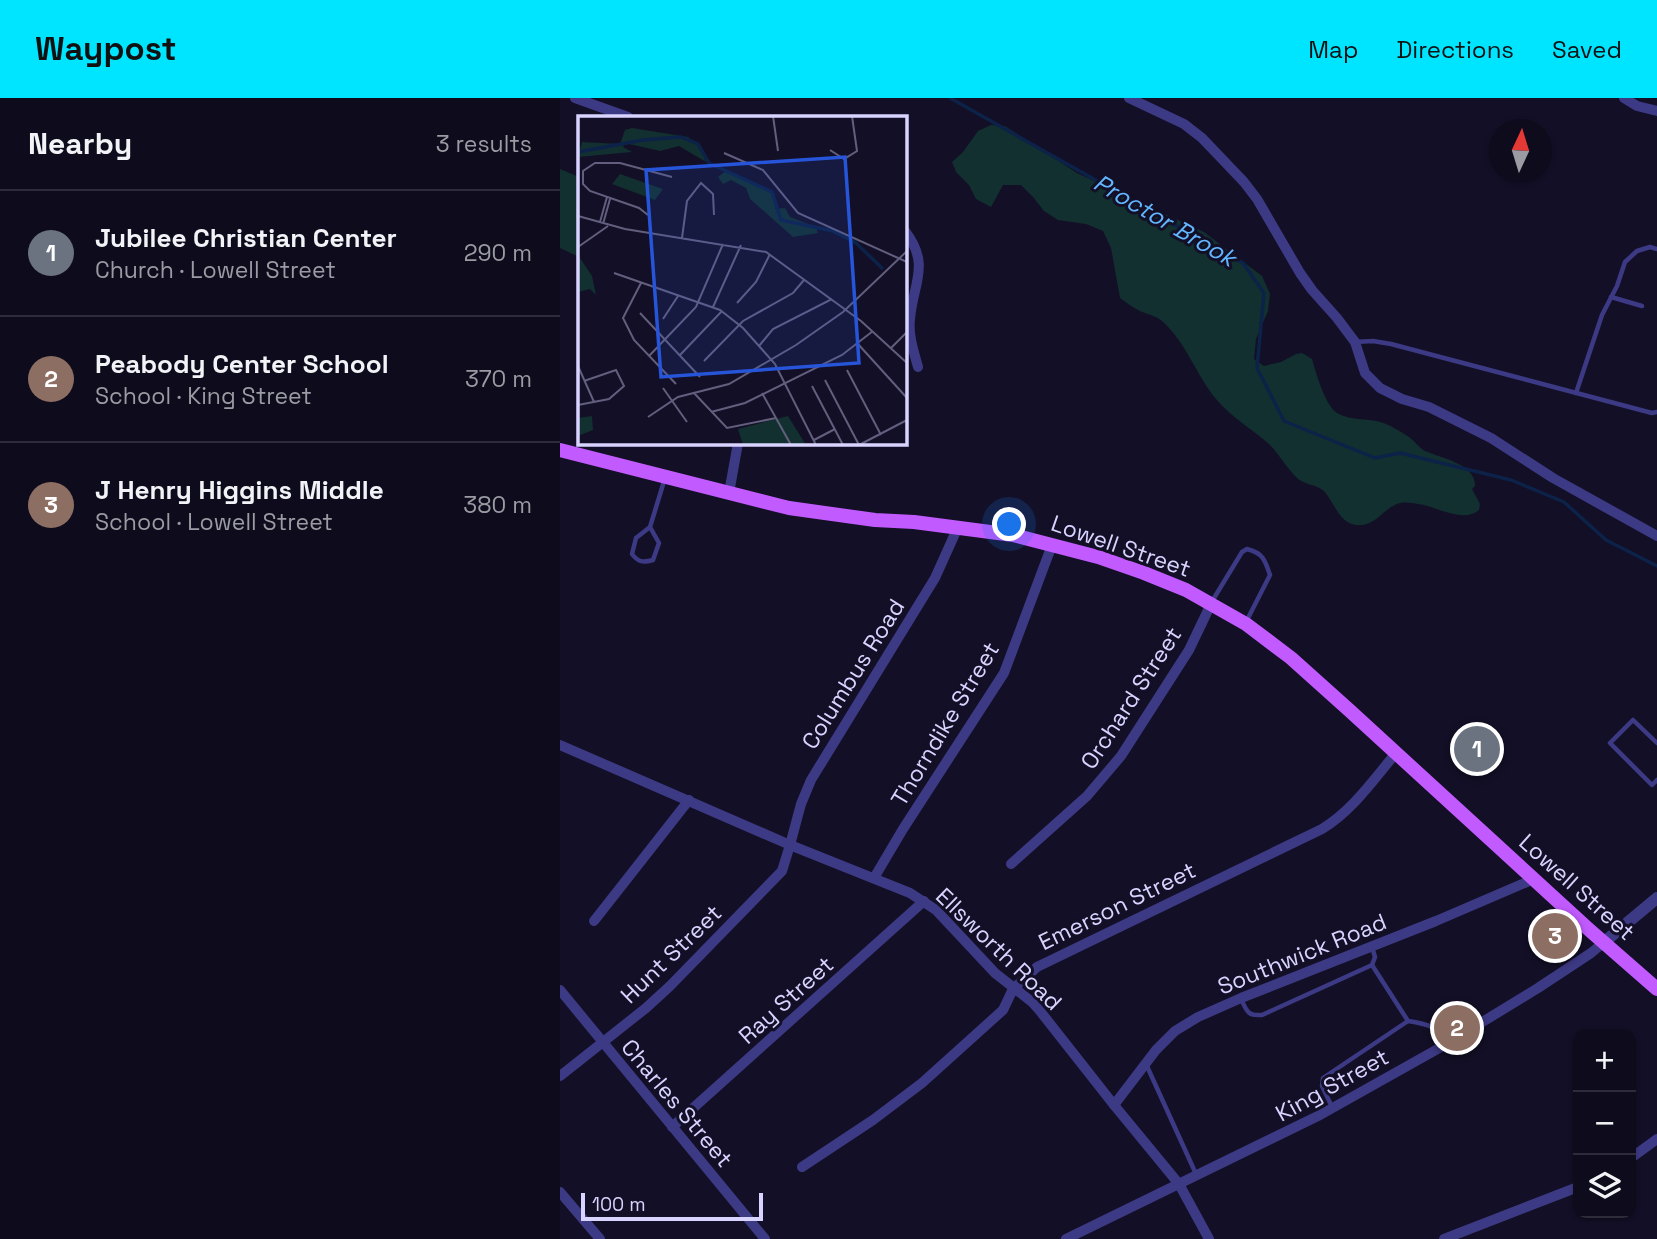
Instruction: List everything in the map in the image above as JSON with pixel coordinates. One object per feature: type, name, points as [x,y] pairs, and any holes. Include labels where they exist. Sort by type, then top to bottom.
[{"type":"main road","name":"Lowell Street","points":[[560,450],[807,511],[958,527],[1013,536],[1098,557],[1186,590],[1246,624],[1291,658],[1657,989]]},
{"type":"street","points":[[575,98],[625,116]]},
{"type":"street","points":[[1129,98],[1184,124],[1202,138],[1244,182],[1257,199],[1300,274],[1354,342],[1365,373],[1380,388],[1402,399],[1429,407],[1491,438],[1553,478],[1657,536]]},
{"type":"street","points":[[1624,98],[1637,106],[1657,111]]},
{"type":"street","points":[[906,233],[920,262],[910,318],[918,368]]},
{"type":"street","points":[[729,493],[738,444]]},
{"type":"street","name":"Columbus Road","points":[[790,845],[801,804],[811,780],[935,578],[958,527]]},
{"type":"street","name":"Thorndike Street","points":[[874,878],[1004,673],[1052,545]]},
{"type":"street","name":"Orchard Street","points":[[1011,864],[1087,796],[1121,756],[1189,650],[1211,604]]},
{"type":"street","name":"Ellsworth Road","points":[[560,745],[790,845],[910,893],[936,910],[995,973],[1040,1011],[1179,1184],[1209,1239]]},
{"type":"street","name":"Emerson Street","points":[[802,1167],[873,1120],[922,1083],[1003,1010],[1013,989],[1037,967],[1296,843],[1332,822],[1356,800],[1396,753]]},
{"type":"street","points":[[594,920],[689,800]]},
{"type":"street","name":"Hunt Street","points":[[560,1076],[670,986],[782,871],[790,845]]},
{"type":"street","name":"Southwick Road","points":[[1114,1105],[1156,1050],[1175,1031],[1198,1017],[1534,879]]},
{"type":"street","points":[[1604,943],[1657,898]]},
{"type":"street","name":"Ray Street","points":[[672,1127],[924,901]]},
{"type":"street","name":"King Street","points":[[1066,1239],[1332,1108],[1449,1042],[1538,988],[1604,943]]},
{"type":"street","name":"Charles Street","points":[[560,990],[765,1239]]},
{"type":"street","points":[[1635,1155],[1657,1139]]},
{"type":"street","points":[[1444,1239],[1573,1189]]},
{"type":"street","points":[[560,1192],[600,1239]]},
{"type":"lane","points":[[1576,393],[1602,315],[1625,262],[1637,251],[1650,247],[1657,249]]},
{"type":"lane","points":[[1611,298],[1642,306]]},
{"type":"lane","points":[[1354,342],[1391,344],[1652,413],[1657,412]]},
{"type":"lane","points":[[650,527],[659,543],[653,560],[636,560],[632,554],[636,538],[650,527],[665,477]]},
{"type":"lane","points":[[1211,604],[1242,552],[1247,549],[1257,552],[1265,561],[1270,575],[1246,624]]},
{"type":"lane","points":[[1657,743],[1633,720],[1610,743],[1652,785],[1657,780]]},
{"type":"lane","points":[[1241,998],[1248,1013],[1254,1016],[1262,1015],[1372,965],[1376,957],[1372,947]]},
{"type":"lane","points":[[1372,965],[1408,1021]]},
{"type":"lane","points":[[1332,1108],[1322,1086],[1323,1078],[1408,1021],[1426,1024],[1441,1031],[1449,1042]]},
{"type":"lane","points":[[1145,1064],[1197,1175]]},
{"type":"green space","points":[[991,125],[1005,126],[1077,173],[1204,232],[1262,276],[1270,294],[1268,311],[1256,339],[1254,359],[1264,366],[1302,353],[1312,359],[1325,396],[1337,413],[1387,424],[1409,437],[1425,451],[1464,467],[1474,478],[1475,486],[1472,489],[1480,504],[1479,510],[1473,514],[1457,515],[1425,505],[1402,503],[1363,525],[1345,520],[1324,491],[1299,480],[1269,444],[1222,405],[1209,390],[1178,339],[1162,321],[1120,298],[1111,248],[1103,231],[1086,224],[1058,220],[1044,211],[1021,185],[1003,185],[991,207],[976,199],[952,162],[978,131]]},
{"type":"green space","points":[[560,169],[578,177],[578,257],[560,248]]},
{"type":"waterway","name":"Proctor Brook","points":[[950,98],[1243,263],[1264,293],[1257,368],[1284,421],[1375,458],[1400,453],[1511,480],[1564,502],[1606,540],[1657,566]]},
{"type":"place","name":"Jubilee Christian Center","points":[[1477,749]]},
{"type":"place","name":"J Henry Higgins Middle","points":[[1555,936]]},
{"type":"place","name":"Peabody Center School","points":[[1457,1028]]}]
